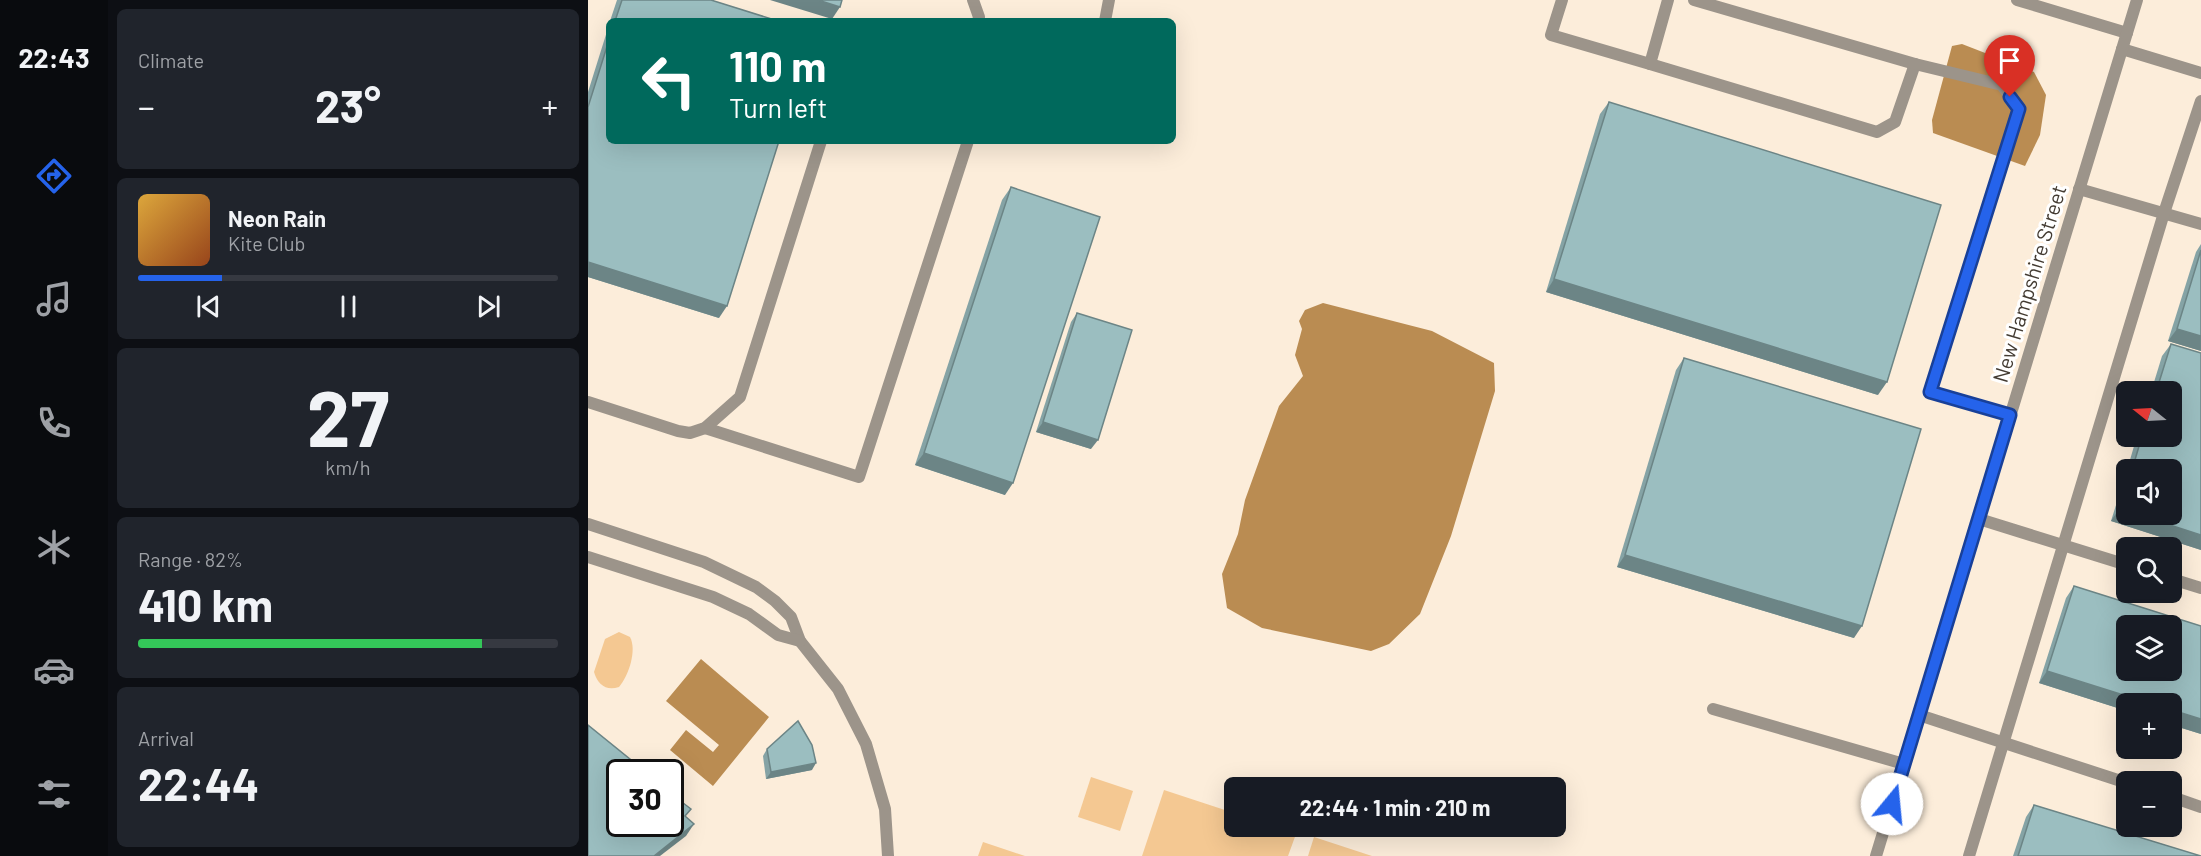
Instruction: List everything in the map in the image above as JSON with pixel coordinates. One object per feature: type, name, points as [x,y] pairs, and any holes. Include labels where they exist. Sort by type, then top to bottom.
[{"type":"street","points":[[973,0],[979,18]]},
{"type":"street","points":[[1106,18],[1109,0]]},
{"type":"street","points":[[1562,0],[1551,35],[1877,132],[1895,123],[1915,64]]},
{"type":"street","points":[[1650,64],[1668,0]]},
{"type":"street","points":[[1694,0],[1915,64],[2002,85],[2019,109],[1930,392],[2010,415]]},
{"type":"street","points":[[2017,0],[2127,33]]},
{"type":"street","name":"New Hampshire Street","points":[[1876,856],[2137,0]]},
{"type":"street","points":[[2122,49],[2201,73]]},
{"type":"street","points":[[1969,856],[2164,213],[2201,101]]},
{"type":"street","points":[[588,402],[690,433],[705,428],[740,397],[820,144]]},
{"type":"street","points":[[705,428],[859,477],[967,144]]},
{"type":"street","points":[[2079,189],[2201,224]]},
{"type":"street","points":[[1979,519],[2116,562]]},
{"type":"street","points":[[588,524],[704,562],[756,587],[791,616],[800,641],[838,689],[864,739],[876,771],[885,809],[888,856]]},
{"type":"street","points":[[588,557],[712,597],[749,615],[778,635],[800,641]]},
{"type":"street","points":[[2182,582],[2201,588]]},
{"type":"street","points":[[1713,709],[1904,764]]},
{"type":"street","points":[[1919,715],[2116,779]]},
{"type":"street","points":[[2182,800],[2201,807]]},
{"type":"shaded area","points":[[1962,44],[2034,72],[2046,95],[2040,135],[2025,166],[1933,133],[1932,120],[1952,46]]},
{"type":"shaded area","points":[[1323,303],[1432,331],[1494,363],[1495,391],[1451,536],[1420,614],[1389,644],[1371,651],[1262,628],[1227,608],[1222,574],[1238,534],[1245,500],[1279,406],[1303,376],[1295,355],[1302,329],[1299,321],[1305,310]]},
{"type":"shaded area","points":[[619,632],[630,637],[633,649],[629,669],[623,682],[619,687],[610,688],[600,684],[594,672],[605,639]]},
{"type":"shaded area","points":[[701,659],[769,717],[713,786],[684,762],[684,759],[670,750],[686,730],[713,752],[719,745],[666,701]]},
{"type":"shaded area","points":[[1091,777],[1133,791],[1120,831],[1078,817]]},
{"type":"shaded area","points":[[1164,790],[1224,810],[1224,837],[1295,837],[1288,856],[1142,856]]},
{"type":"shaded area","points":[[1314,837],[1372,856],[1308,856]]},
{"type":"shaded area","points":[[983,842],[1025,856],[978,856]]},
{"type":"building","points":[[622,0],[711,0],[768,18],[616,18]]},
{"type":"building","points":[[818,0],[842,0],[840,7]]},
{"type":"building","points":[[606,50],[606,144],[778,144],[727,306],[588,262],[588,107]]},
{"type":"building","points":[[1609,102],[1941,205],[1887,382],[1554,279]]},
{"type":"building","points":[[1011,187],[1100,217],[1013,483],[924,453]]},
{"type":"building","points":[[2201,250],[2201,336],[2177,329]]},
{"type":"building","points":[[1077,313],[1132,330],[1098,440],[1043,422]]},
{"type":"building","points":[[2171,344],[2201,353],[2201,535],[2170,525],[2182,525],[2182,459],[2135,459],[2139,447],[2182,447],[2182,381],[2159,381]]},
{"type":"building","points":[[1684,358],[1921,429],[1862,626],[1625,555]]},
{"type":"building","points":[[2074,586],[2116,599],[2116,603],[2128,603],[2166,615],[2116,615],[2116,681],[2182,681],[2182,620],[2201,626],[2201,719],[2182,713],[2182,693],[2117,693],[2047,671]]},
{"type":"building","points":[[798,721],[812,745],[816,763],[771,772],[767,749]]},
{"type":"building","points":[[588,725],[630,759],[606,759],[606,837],[678,837],[654,856],[588,856]]},
{"type":"building","points":[[684,804],[691,809],[685,816],[694,824],[684,832]]},
{"type":"building","points":[[2034,805],[2116,830],[2116,837],[2139,837],[2201,856],[2018,856]]},
{"type":"route","points":[[1892,804],[2010,415],[1930,392],[2019,109],[2010,97]]}]
